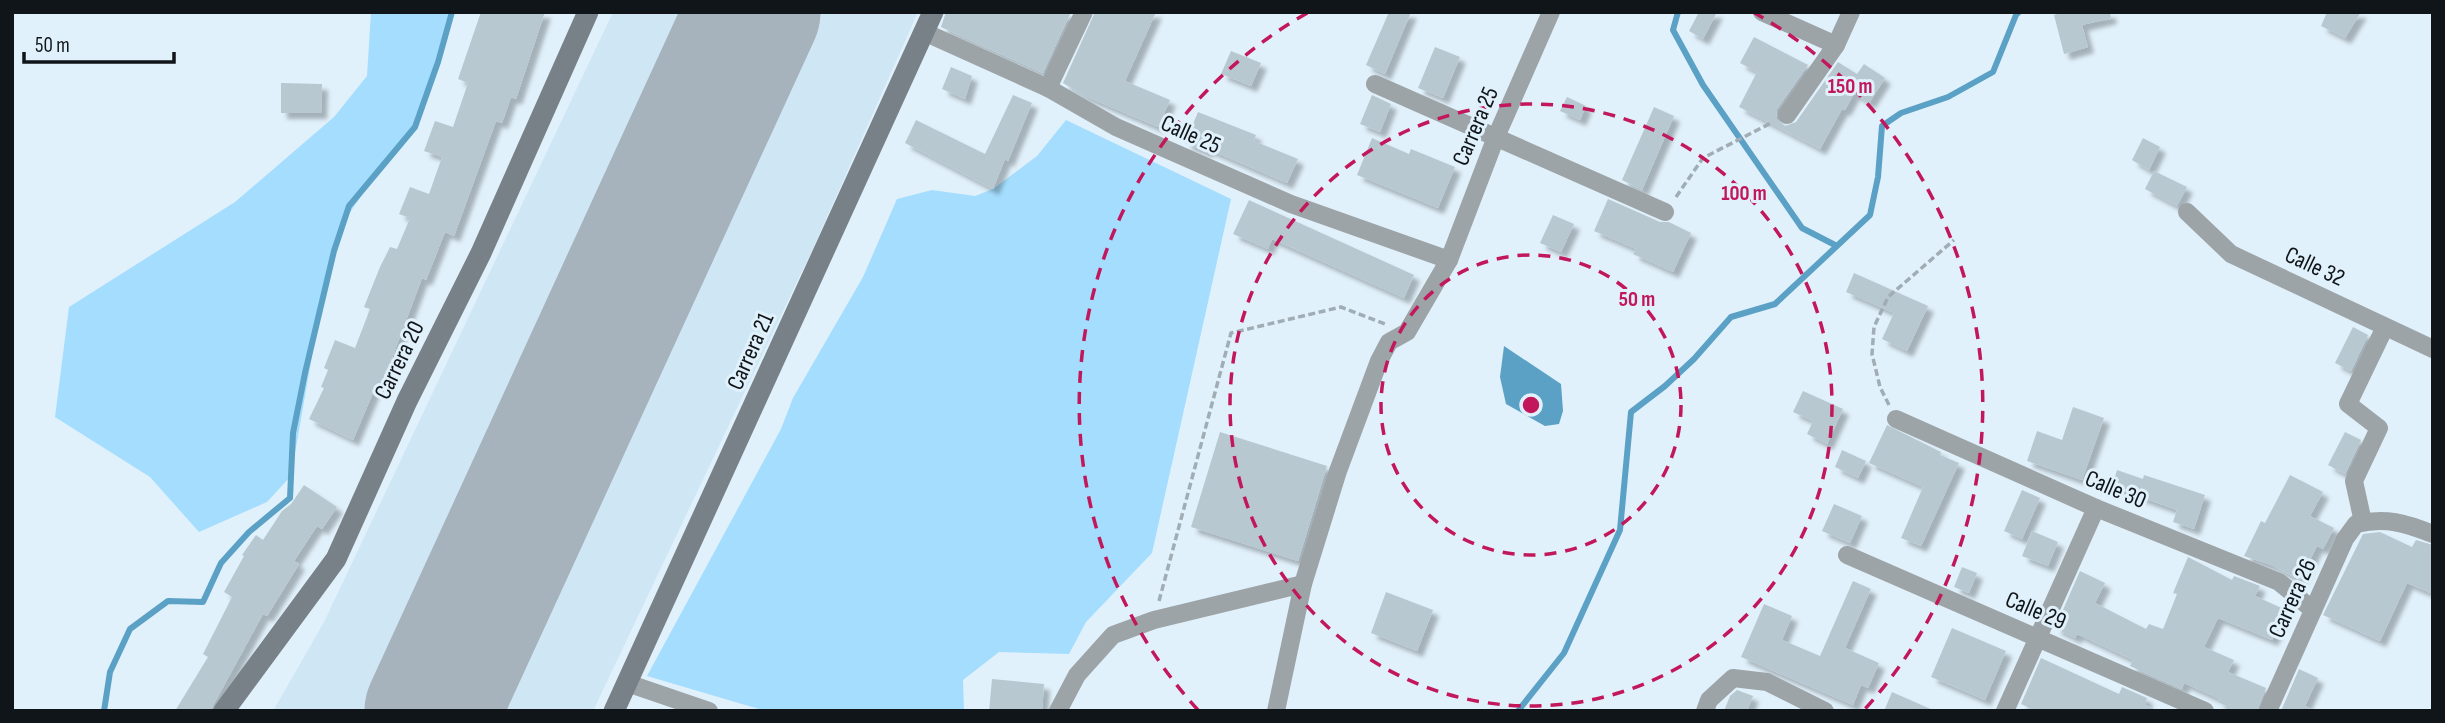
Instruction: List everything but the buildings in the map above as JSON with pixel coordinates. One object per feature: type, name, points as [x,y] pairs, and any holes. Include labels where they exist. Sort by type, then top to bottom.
[{"type":"main road","name":"Carrera 20","points":[[224,711],[336,559],[407,401],[481,253],[588,12]]},
{"type":"main road","name":"Carrera 21","points":[[614,711],[928,22]]},
{"type":"street","points":[[1048,88],[1084,12]]},
{"type":"street","name":"Carrera 25","points":[[1276,711],[1303,584],[1339,471],[1379,361],[1389,342],[1407,332],[1448,260],[1496,137],[1551,12]]},
{"type":"street","points":[[1762,12],[1836,46]]},
{"type":"street","points":[[1787,114],[1836,46],[1851,12]]},
{"type":"street","name":"Calle 25","points":[[928,22],[1116,128],[1279,199],[1448,260]]},
{"type":"street","points":[[1375,85],[1665,212]]},
{"type":"street","name":"Calle 32","points":[[2187,212],[2231,254],[2433,349]]},
{"type":"street","points":[[2385,327],[2348,404],[2379,428],[2354,481],[2369,520],[2404,523],[2433,534]]},
{"type":"street","name":"Calle 30","points":[[1896,419],[2096,508],[2280,582],[2313,610]]},
{"type":"street","points":[[2005,711],[2096,508]]},
{"type":"street","name":"Carrera 26","points":[[2268,711],[2345,539],[2356,524],[2369,520]]},
{"type":"street","name":"Calle 29","points":[[1847,555],[2205,711]]},
{"type":"street","points":[[1058,711],[1077,674],[1113,635],[1154,620],[1303,584]]},
{"type":"street","points":[[1705,711],[1709,700],[1733,678],[1767,682],[1825,711]]},
{"type":"street","points":[[627,683],[709,711]]},
{"type":"path","points":[[1665,212],[1703,158],[1787,114]]},
{"type":"path","points":[[1896,419],[1880,387],[1872,354],[1874,327],[1888,297],[1954,240]]},
{"type":"path","points":[[1154,620],[1231,333],[1341,307],[1407,332]]},
{"type":"shaded area","points":[[371,12],[450,12],[415,127],[378,172],[346,218],[320,310],[291,476],[267,502],[199,532],[150,477],[55,417],[69,307],[235,202],[334,117],[367,76]]},
{"type":"shaded area","points":[[613,12],[918,12],[815,244],[593,711],[273,711],[324,622]]},
{"type":"shaded area","points":[[1066,120],[1231,199],[1152,553],[1086,622],[1069,654],[999,652],[963,680],[964,711],[766,711],[647,676],[781,429],[793,398],[863,277],[897,199],[932,190],[975,196],[993,189],[1037,156]]},
{"type":"shaded area","points":[[1504,346],[1561,384],[1563,411],[1559,424],[1545,426],[1506,404],[1500,377]]},
{"type":"waterway","points":[[104,711],[110,672],[130,629],[168,601],[203,602],[221,563],[249,532],[290,498],[293,433],[334,251],[349,206],[415,127],[452,12]]},
{"type":"waterway","points":[[1678,12],[1673,30],[1703,85],[1802,228],[1835,245]]},
{"type":"waterway","points":[[1518,711],[1564,653],[1620,530],[1631,412],[1694,359],[1731,317],[1775,304],[1870,215],[1878,177],[1882,126],[1901,113],[1948,97],[1993,72],[2019,12]]},
{"type":"runway","points":[[432,711],[753,12]]}]
